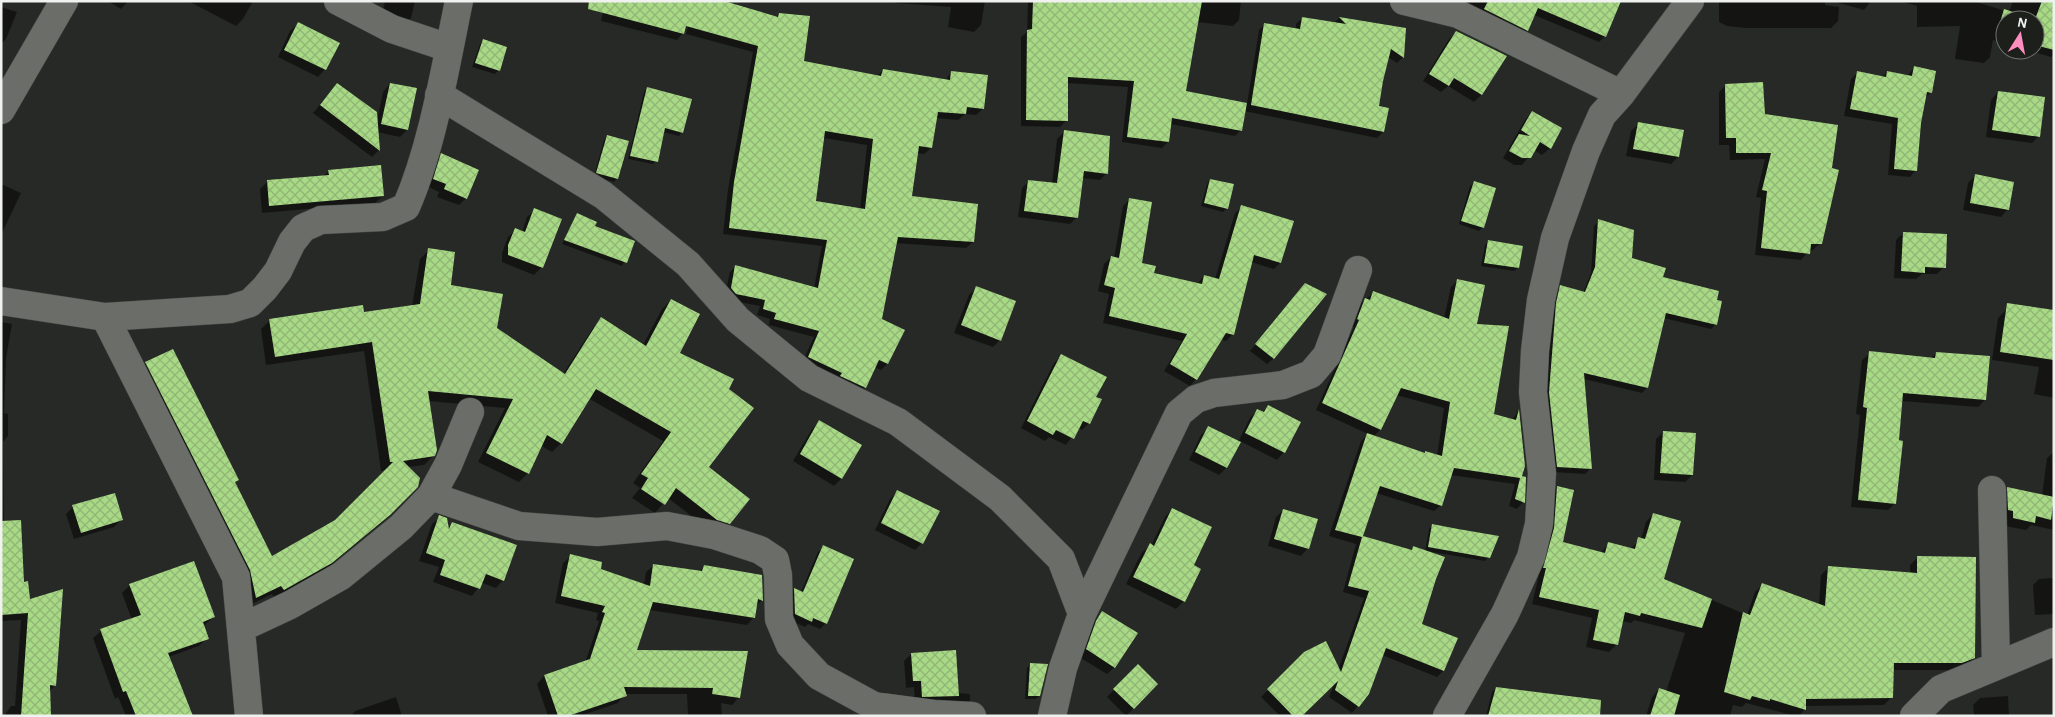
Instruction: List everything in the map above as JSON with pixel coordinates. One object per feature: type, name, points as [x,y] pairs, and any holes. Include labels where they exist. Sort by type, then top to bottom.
[{"type":"street","points":[[1,110],[64,1]]},
{"type":"street","points":[[338,1],[392,29],[449,48]]},
{"type":"street","points":[[1,301],[105,317],[230,309],[250,303],[265,288],[278,271],[292,242],[303,228],[321,220],[384,217],[406,207],[414,188],[439,94],[459,1]]},
{"type":"street","points":[[1447,716],[1505,614],[1531,557],[1540,524],[1542,473],[1533,392],[1535,351],[1547,271],[1555,238],[1586,151],[1602,115],[1621,94],[1690,1]]},
{"type":"street","points":[[1407,2],[1458,14],[1621,94]]},
{"type":"street","points":[[439,94],[603,195],[688,264],[738,320],[809,378],[898,422],[1000,498],[1061,559],[1082,614]]},
{"type":"street","points":[[1052,716],[1063,668],[1082,614],[1179,413],[1196,399],[1214,393],[1283,385],[1311,374],[1327,355],[1358,270]]},
{"type":"street","points":[[105,317],[236,577],[249,716]]},
{"type":"street","points":[[241,628],[290,605],[341,576],[400,527],[431,496],[448,465],[470,412]]},
{"type":"street","points":[[1992,490],[1996,666]]},
{"type":"street","points":[[431,496],[519,526],[597,532],[667,526],[714,535],[760,550],[775,560],[778,575],[779,619],[790,645],[819,676],[874,706],[934,714],[972,716]]},
{"type":"street","points":[[1914,716],[1941,689],[2054,642]]},
{"type":"building","points":[[589,1],[724,1],[778,17],[779,13],[810,16],[804,61],[881,76],[883,69],[950,80],[951,71],[988,75],[984,109],[967,107],[966,114],[938,112],[932,148],[919,146],[912,196],[978,204],[974,242],[898,237],[882,319],[905,330],[888,364],[879,360],[866,388],[840,376],[842,373],[808,357],[819,331],[774,319],[776,313],[763,309],[765,300],[736,294],[731,288],[735,265],[818,288],[827,240],[729,228],[734,182],[758,46],[686,26],[684,34],[588,9]],"holes":[[[825,131],[873,139],[865,209],[816,201]]]},
{"type":"building","points":[[1033,1],[1202,1],[1186,91],[1247,103],[1242,131],[1172,118],[1169,142],[1127,137],[1134,81],[1068,77],[1068,121],[1026,120],[1027,30],[1032,29]]},
{"type":"building","points":[[1488,1],[1621,1],[1606,37],[1538,8],[1528,31],[1484,9]]},
{"type":"building","points":[[2042,1],[2054,1],[2054,50],[2045,48],[2045,10],[2038,10]]},
{"type":"building","points":[[1302,17],[1346,24],[1339,17],[1406,28],[1404,58],[1391,49],[1383,81],[1379,106],[1389,108],[1384,132],[1251,105],[1264,23],[1300,29]]},
{"type":"building","points":[[298,22],[340,43],[326,70],[284,50]]},
{"type":"building","points":[[1456,31],[1507,56],[1482,95],[1454,78],[1449,86],[1429,74]]},
{"type":"building","points":[[483,39],[507,47],[500,71],[475,63]]},
{"type":"building","points":[[1914,66],[1936,71],[1932,93],[1927,92],[1921,123],[1917,171],[1894,169],[1898,118],[1850,109],[1857,71],[1886,77],[1887,71],[1912,76]]},
{"type":"building","points":[[1763,82],[1765,114],[1838,125],[1832,168],[1839,170],[1822,244],[1811,244],[1810,254],[1761,248],[1767,191],[1762,190],[1771,153],[1736,153],[1736,138],[1726,138],[1725,84]]},
{"type":"building","points":[[337,83],[377,112],[380,151],[320,105]]},
{"type":"building","points":[[390,83],[417,88],[408,130],[381,124]]},
{"type":"building","points":[[647,87],[692,99],[683,133],[665,128],[658,162],[630,156]]},
{"type":"building","points":[[1998,91],[2045,97],[2040,137],[1992,130]]},
{"type":"building","points":[[1532,111],[1562,128],[1551,149],[1540,142],[1531,158],[1522,158],[1509,151],[1519,134],[1530,136],[1521,130]]},
{"type":"building","points":[[1638,122],[1684,130],[1679,157],[1633,149]]},
{"type":"building","points":[[1064,130],[1110,136],[1108,174],[1084,171],[1078,218],[1024,211],[1028,180],[1057,183]]},
{"type":"building","points":[[607,135],[629,141],[618,179],[596,173]]},
{"type":"building","points":[[441,153],[479,170],[467,199],[444,189],[446,184],[433,179]]},
{"type":"building","points":[[381,165],[384,196],[269,206],[267,180],[329,175],[328,170]]},
{"type":"building","points":[[1975,174],[2014,182],[2009,210],[1970,203]]},
{"type":"building","points":[[1210,179],[1234,184],[1228,209],[1204,203]]},
{"type":"building","points":[[1474,181],[1496,188],[1484,228],[1461,221]]},
{"type":"building","points":[[1129,198],[1152,202],[1142,263],[1156,266],[1154,273],[1202,284],[1204,275],[1219,279],[1241,205],[1294,221],[1281,263],[1254,255],[1234,335],[1226,333],[1197,380],[1170,364],[1187,334],[1109,316],[1115,288],[1104,285],[1111,256],[1119,258]]},
{"type":"building","points":[[534,208],[562,219],[543,268],[508,255],[508,245],[515,228],[525,232]]},
{"type":"building","points":[[577,213],[597,222],[595,226],[635,241],[627,263],[564,240]]},
{"type":"building","points":[[1598,219],[1634,230],[1632,258],[1666,268],[1663,277],[1719,291],[1717,300],[1722,301],[1717,325],[1666,313],[1648,388],[1584,373],[1592,469],[1557,467],[1549,392],[1556,303],[1560,285],[1585,292],[1595,267]]},
{"type":"building","points":[[1903,232],[1947,234],[1946,268],[1925,267],[1925,273],[1901,271]]},
{"type":"building","points":[[1488,240],[1523,246],[1519,268],[1484,263]]},
{"type":"building","points":[[428,248],[455,252],[451,285],[503,294],[497,328],[565,374],[601,317],[646,346],[671,299],[700,314],[680,353],[734,379],[729,389],[754,408],[709,467],[750,499],[730,524],[717,520],[676,488],[665,505],[641,489],[648,478],[641,474],[671,432],[596,389],[562,444],[547,435],[529,474],[486,453],[513,399],[428,391],[437,450],[435,456],[403,461],[420,478],[418,487],[390,515],[332,563],[284,590],[281,586],[256,598],[250,570],[145,362],[173,349],[239,480],[235,482],[272,556],[335,520],[393,462],[390,462],[372,342],[275,357],[269,319],[363,305],[364,312],[420,304]]},
{"type":"building","points":[[1457,279],[1485,285],[1477,324],[1509,326],[1494,414],[1516,420],[1519,409],[1525,466],[1522,476],[1526,477],[1525,503],[1515,499],[1520,478],[1454,468],[1442,506],[1380,486],[1363,536],[1412,550],[1413,546],[1445,557],[1422,624],[1458,638],[1444,671],[1386,648],[1369,694],[1359,707],[1335,690],[1338,681],[1302,716],[1293,716],[1267,689],[1304,652],[1326,641],[1341,672],[1369,591],[1348,586],[1362,537],[1335,530],[1367,433],[1425,453],[1425,451],[1442,456],[1450,402],[1401,388],[1381,430],[1322,403],[1359,320],[1357,319],[1365,298],[1370,300],[1373,291],[1449,319]]},
{"type":"building","points":[[1305,283],[1327,294],[1274,359],[1255,344]]},
{"type":"building","points":[[976,286],[1016,301],[1001,341],[961,325]]},
{"type":"building","points":[[2007,303],[2054,310],[2054,360],[2000,352]]},
{"type":"building","points":[[1869,351],[1935,358],[1936,352],[1990,356],[1986,400],[1903,393],[1899,440],[1903,441],[1896,504],[1858,500],[1867,408],[1863,407]]},
{"type":"building","points":[[1061,354],[1107,377],[1096,397],[1102,399],[1090,424],[1083,421],[1074,439],[1056,430],[1053,435],[1027,421]]},
{"type":"building","points":[[1268,405],[1301,422],[1285,453],[1245,433],[1257,409],[1264,412]]},
{"type":"building","points":[[819,420],[862,445],[842,479],[800,454]]},
{"type":"building","points":[[1208,426],[1241,442],[1227,468],[1195,452]]},
{"type":"building","points":[[1663,431],[1696,433],[1693,475],[1660,473]]},
{"type":"building","points":[[1557,486],[1574,490],[1563,542],[1605,553],[1608,542],[1635,549],[1638,537],[1645,539],[1653,513],[1681,521],[1664,579],[1712,599],[1702,628],[1641,613],[1640,616],[1625,612],[1618,645],[1593,640],[1599,610],[1539,597],[1546,568],[1543,568],[1554,528]]},
{"type":"building","points":[[2007,487],[2054,497],[2051,520],[2036,516],[2035,523],[2013,518],[2013,511],[2008,510]]},
{"type":"building","points":[[897,490],[940,511],[923,544],[881,523]]},
{"type":"building","points":[[115,493],[123,520],[81,533],[72,505]]},
{"type":"building","points":[[1172,508],[1212,527],[1194,565],[1201,569],[1185,602],[1133,577],[1150,543],[1154,546]]},
{"type":"building","points":[[1283,509],[1318,519],[1309,549],[1274,539]]},
{"type":"building","points":[[439,515],[447,518],[449,529],[452,522],[517,545],[504,581],[486,574],[480,589],[440,575],[445,560],[426,553]]},
{"type":"building","points":[[21,520],[24,582],[28,581],[30,599],[63,589],[56,686],[50,685],[51,716],[21,716],[28,613],[1,615],[1,521]]},
{"type":"building","points":[[1432,524],[1499,536],[1490,558],[1428,547]]},
{"type":"building","points":[[823,545],[854,559],[827,624],[813,618],[812,622],[795,614],[794,588],[803,592]]},
{"type":"building","points":[[570,554],[602,562],[601,569],[650,586],[653,564],[702,571],[704,565],[762,575],[763,601],[758,599],[755,618],[653,602],[637,650],[748,651],[740,698],[712,694],[713,688],[624,687],[627,696],[568,716],[558,716],[544,675],[590,659],[605,613],[602,612],[605,606],[561,596]]},
{"type":"building","points":[[1917,556],[1976,557],[1975,658],[1962,663],[1894,663],[1893,698],[1806,699],[1806,710],[1770,699],[1770,701],[1752,696],[1750,700],[1724,692],[1743,612],[1750,615],[1762,583],[1825,606],[1828,566],[1917,573]]},
{"type":"building","points":[[194,561],[215,617],[203,622],[209,639],[168,653],[193,716],[136,716],[126,691],[123,692],[100,629],[141,615],[129,584]]},
{"type":"building","points":[[1102,611],[1138,633],[1115,668],[1086,649],[1096,621]]},
{"type":"building","points":[[956,650],[959,696],[922,697],[921,681],[913,681],[911,653]]},
{"type":"building","points":[[1030,663],[1048,664],[1040,696],[1028,696]]},
{"type":"building","points":[[1138,664],[1158,684],[1134,709],[1113,689]]},
{"type":"building","points":[[1496,687],[1601,700],[1600,716],[1488,716]]},
{"type":"building","points":[[1659,688],[1680,695],[1674,716],[1650,716]]}]
